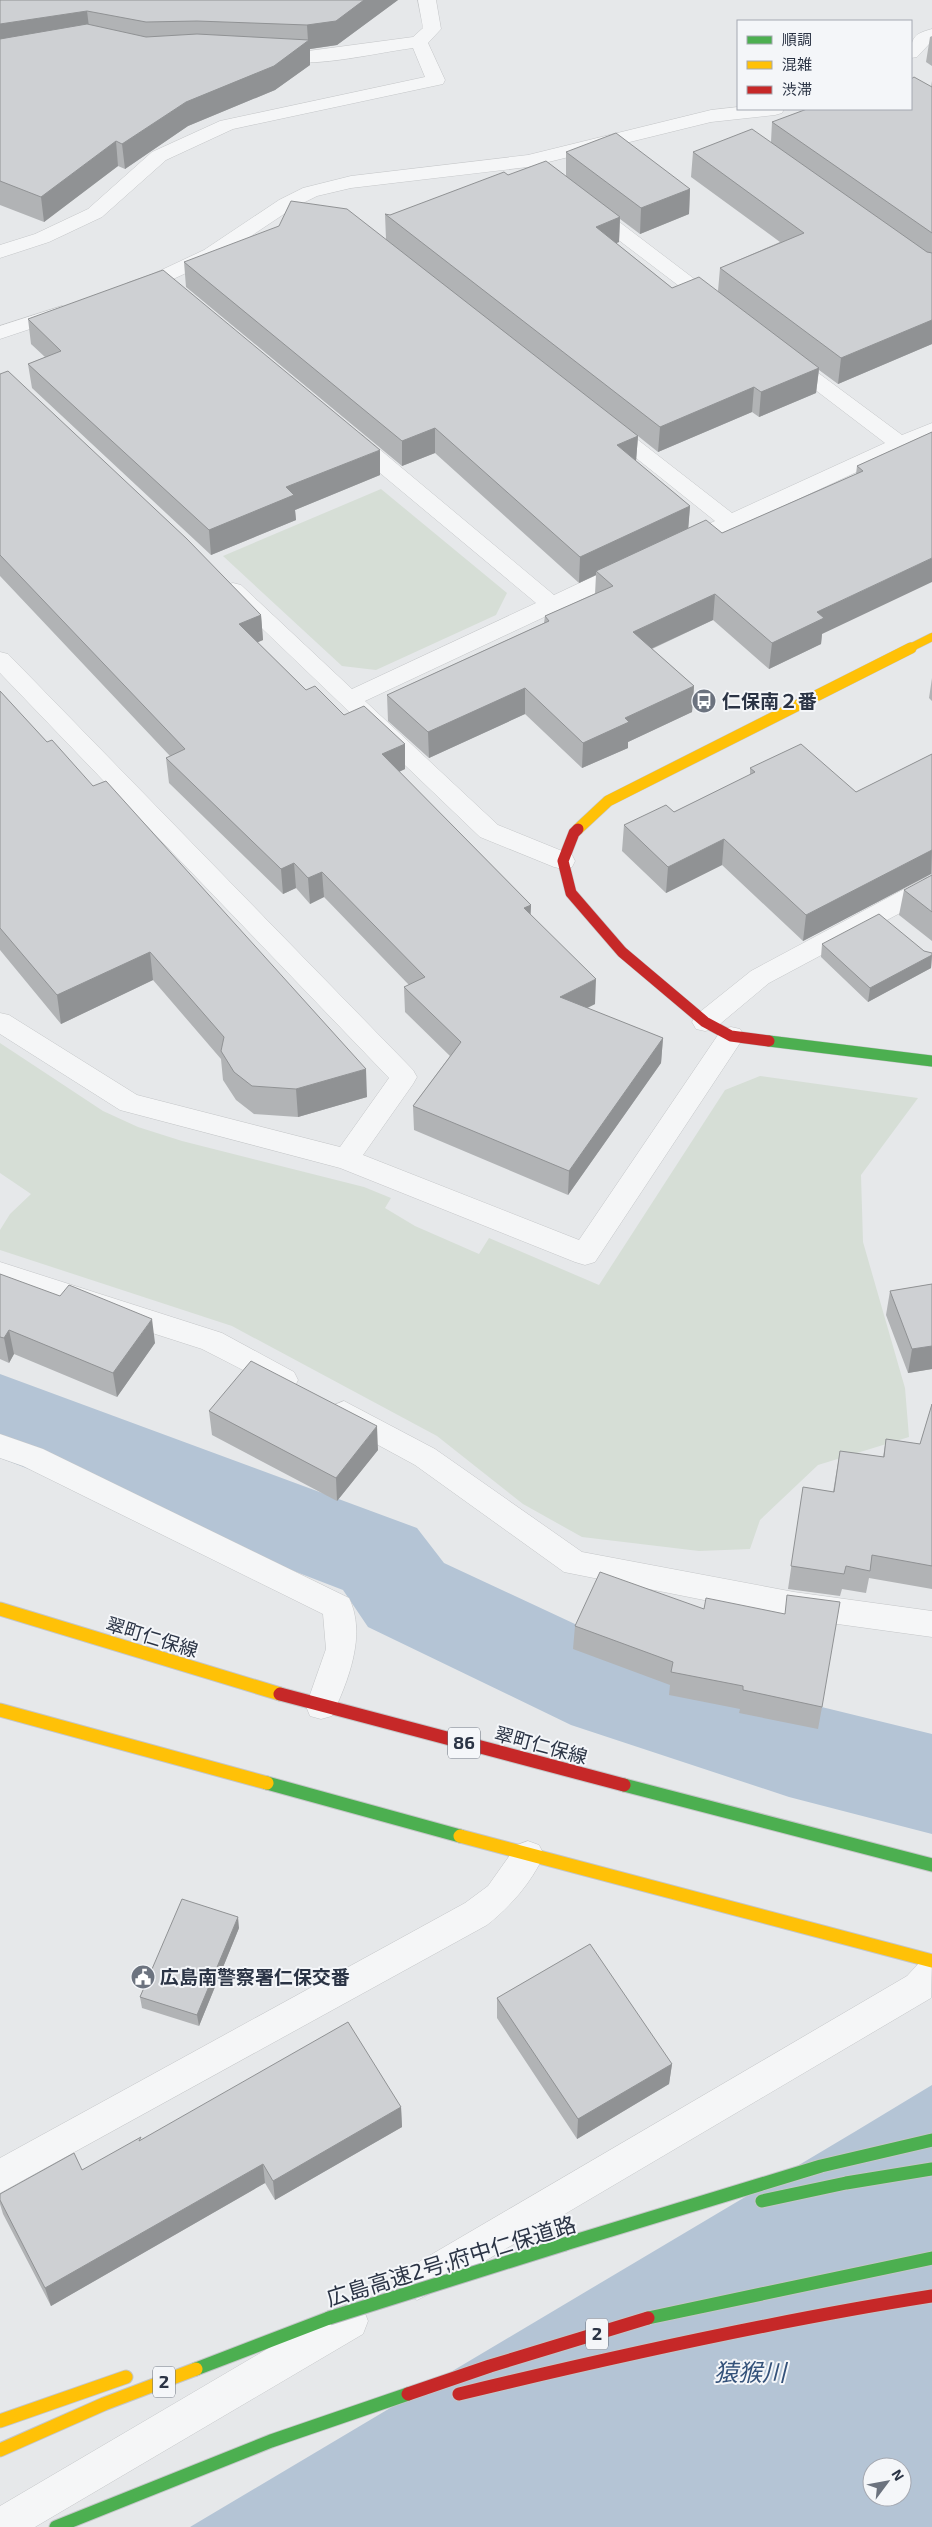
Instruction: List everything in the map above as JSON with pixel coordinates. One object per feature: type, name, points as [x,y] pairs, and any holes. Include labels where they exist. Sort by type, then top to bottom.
[{"type":"main road","points":[[932,637],[608,801],[574,833],[562,861],[570,893],[622,952],[705,1022],[731,1036],[932,1061]]},
{"type":"main road","name":"翠町仁保線","points":[[0,1609],[321,1706],[932,1865]]},
{"type":"main road","points":[[0,1710],[528,1855],[932,1961]]},
{"type":"main road","points":[[565,2244],[821,2166],[932,2140]]},
{"type":"main road","points":[[749,2204],[846,2183],[932,2169]]},
{"type":"main road","name":"広島高速2号;府中仁保道路","points":[[0,2450],[104,2404],[329,2318],[565,2244],[710,2213]]},
{"type":"main road","name":"2","points":[[56,2527],[271,2441],[490,2366],[668,2312],[932,2258]]},
{"type":"main road","points":[[450,2396],[718,2332],[867,2305],[932,2296]]},
{"type":"main road","points":[[197,2355],[329,2318]]},
{"type":"main road","points":[[0,2422],[141,2372]]},
{"type":"main road","points":[[271,2441],[412,2406]]},
{"type":"street","points":[[258,54],[308,57],[419,42],[432,29],[426,0]]},
{"type":"street","points":[[912,52],[923,38],[932,34]]},
{"type":"street","points":[[0,252],[42,238],[95,213],[159,156],[227,125],[436,80],[419,42]]},
{"type":"street","points":[[113,294],[168,285],[286,204],[310,192],[351,182],[536,167],[711,116],[766,110]]},
{"type":"street","points":[[711,116],[734,133]]},
{"type":"street","points":[[310,192],[333,210]]},
{"type":"street","points":[[575,197],[733,318]]},
{"type":"street","points":[[0,334],[76,308]]},
{"type":"street","points":[[773,348],[900,444]]},
{"type":"street","points":[[590,412],[730,522]]},
{"type":"street","points":[[337,426],[552,605]]},
{"type":"street","points":[[351,699],[932,429]]},
{"type":"street","points":[[219,576],[489,831],[562,861]]},
{"type":"street","points":[[0,659],[404,1077],[346,1159]]},
{"type":"street","points":[[705,1022],[760,977],[932,885]]},
{"type":"street","points":[[879,914],[902,932]]},
{"type":"street","points":[[0,1022],[130,1103],[346,1159],[585,1254],[731,1036]]},
{"type":"street","points":[[0,1273],[212,1341],[425,1457],[575,1563],[794,1605],[932,1624]]},
{"type":"street","points":[[0,1446],[33,1457],[338,1606],[341,1649],[321,1706]]},
{"type":"street","points":[[0,2176],[476,1914],[499,1896],[528,1855]]},
{"type":"street","points":[[0,2527],[919,1987],[932,1973]]},
{"type":"shaded area","points":[[381,489],[507,593],[496,615],[376,670],[342,666],[223,556]]},
{"type":"shaded area","points":[[0,1043],[103,1111],[138,1127],[182,1141],[364,1187],[391,1198],[385,1208],[415,1226],[479,1254],[489,1238],[599,1285],[725,1090],[760,1076],[918,1098],[861,1175],[863,1242],[905,1388],[909,1437],[818,1465],[760,1520],[750,1549],[699,1551],[582,1537],[523,1504],[437,1436],[232,1326],[0,1250],[0,1230],[10,1214],[31,1194],[0,1173]]},
{"type":"water","name":"猿猴川","points":[[932,2085],[932,2527],[190,2527],[856,2131]]},
{"type":"building","points":[[0,0],[364,0],[336,21],[307,25],[197,21],[146,22],[87,11],[0,24]]},
{"type":"building","points":[[87,24],[146,37],[197,34],[309,40],[274,66],[186,102],[122,144],[116,141],[41,197],[0,181],[0,39]]},
{"type":"building","points":[[914,77],[932,87],[932,233],[772,122],[804,110],[912,110],[912,78]]},
{"type":"building","points":[[752,129],[927,252],[932,253],[932,320],[841,358],[720,268],[804,233],[693,152]]},
{"type":"building","points":[[616,133],[690,189],[641,208],[566,152]]},
{"type":"building","points":[[546,161],[620,217],[596,227],[672,288],[699,277],[819,368],[761,392],[754,387],[660,427],[385,214],[390,215],[504,172],[508,175]]},
{"type":"building","points":[[291,201],[347,209],[638,436],[617,445],[690,506],[580,557],[435,428],[402,441],[184,262],[279,226]]},
{"type":"building","points":[[163,270],[380,450],[286,487],[294,495],[209,530],[28,364],[61,351],[28,319]]},
{"type":"building","points":[[8,371],[187,539],[261,615],[239,624],[306,690],[315,686],[344,715],[364,706],[405,744],[382,754],[531,905],[524,908],[596,979],[560,997],[663,1038],[569,1171],[413,1106],[461,1042],[404,987],[425,977],[322,872],[308,878],[294,863],[281,869],[166,758],[185,749],[0,555],[0,374]]},
{"type":"building","points":[[932,432],[932,558],[817,612],[824,618],[772,643],[715,594],[633,632],[694,686],[625,718],[629,722],[583,743],[525,688],[428,732],[387,695],[549,621],[545,616],[613,586],[596,571],[706,520],[722,533],[863,471],[857,466]]},
{"type":"building","points":[[0,691],[47,742],[52,740],[93,786],[106,781],[366,1069],[296,1089],[252,1086],[234,1072],[221,1051],[224,1037],[150,952],[57,995],[0,928]]},
{"type":"building","points":[[801,744],[856,792],[932,754],[932,850],[806,915],[724,839],[668,867],[624,825],[666,805],[674,812],[755,772],[750,768]]},
{"type":"building","points":[[932,875],[932,912],[904,890]]},
{"type":"building","points":[[879,914],[924,951],[932,953],[932,955],[870,988],[822,944]]},
{"type":"building","points":[[0,1274],[60,1296],[69,1285],[152,1319],[113,1373],[9,1330],[4,1338],[0,1337]]},
{"type":"building","points":[[932,1284],[932,1346],[912,1349],[890,1291]]},
{"type":"building","points":[[251,1361],[377,1426],[336,1478],[209,1411]]},
{"type":"building","points":[[932,1404],[932,1566],[872,1555],[870,1571],[846,1566],[844,1574],[791,1566],[803,1487],[834,1492],[840,1451],[884,1457],[886,1439],[920,1444]]},
{"type":"building","points":[[600,1572],[704,1609],[706,1598],[785,1614],[787,1595],[840,1602],[822,1707],[743,1690],[743,1686],[671,1672],[673,1662],[575,1626]]},
{"type":"building","points":[[182,1899],[238,1917],[197,2015],[140,1997]]},
{"type":"building","points":[[590,1944],[672,2064],[578,2119],[497,1998]]},
{"type":"building","points":[[348,2022],[401,2107],[273,2181],[263,2164],[45,2288],[0,2200],[0,2194],[74,2153],[82,2170],[141,2137],[139,2141]]},
{"type":"waterway","points":[[0,1415],[380,1559],[406,1595],[610,1692],[789,1748],[932,1784]]},
{"type":"traffic: fast","points":[[769,1041],[932,1061]]},
{"type":"traffic: fast","points":[[267,1783],[460,1836]]},
{"type":"traffic: fast","points":[[624,1785],[932,1865]]},
{"type":"traffic: fast","points":[[565,2244],[821,2166],[932,2140]]},
{"type":"traffic: fast","points":[[762,2201],[846,2183],[932,2169]]},
{"type":"traffic: fast","points":[[329,2318],[565,2244]]},
{"type":"traffic: fast","points":[[648,2318],[932,2258]]},
{"type":"traffic: fast","points":[[196,2369],[329,2318]]},
{"type":"traffic: fast","points":[[56,2527],[271,2441],[408,2394]]},
{"type":"traffic: slow","points":[[578,829],[608,801],[932,637]]},
{"type":"traffic: slow","points":[[0,1609],[280,1694]]},
{"type":"traffic: slow","points":[[0,1710],[267,1783]]},
{"type":"traffic: slow","points":[[460,1836],[932,1961]]},
{"type":"traffic: slow","points":[[0,2450],[104,2404],[196,2369]]},
{"type":"traffic: slow","points":[[0,2421],[126,2377]]},
{"type":"traffic: jam","points":[[578,829],[574,833],[563,861],[571,893],[622,952],[705,1022],[731,1036],[769,1041]]},
{"type":"traffic: jam","points":[[280,1694],[624,1785]]},
{"type":"traffic: jam","points":[[459,2394],[694,2339],[932,2296]]},
{"type":"traffic: jam","points":[[408,2394],[490,2366],[648,2318]]},
{"type":"place","name":"仁保南２番","points":[[704,701]]},
{"type":"place","name":"広島南警察署仁保交番","points":[[143,1977]]}]
